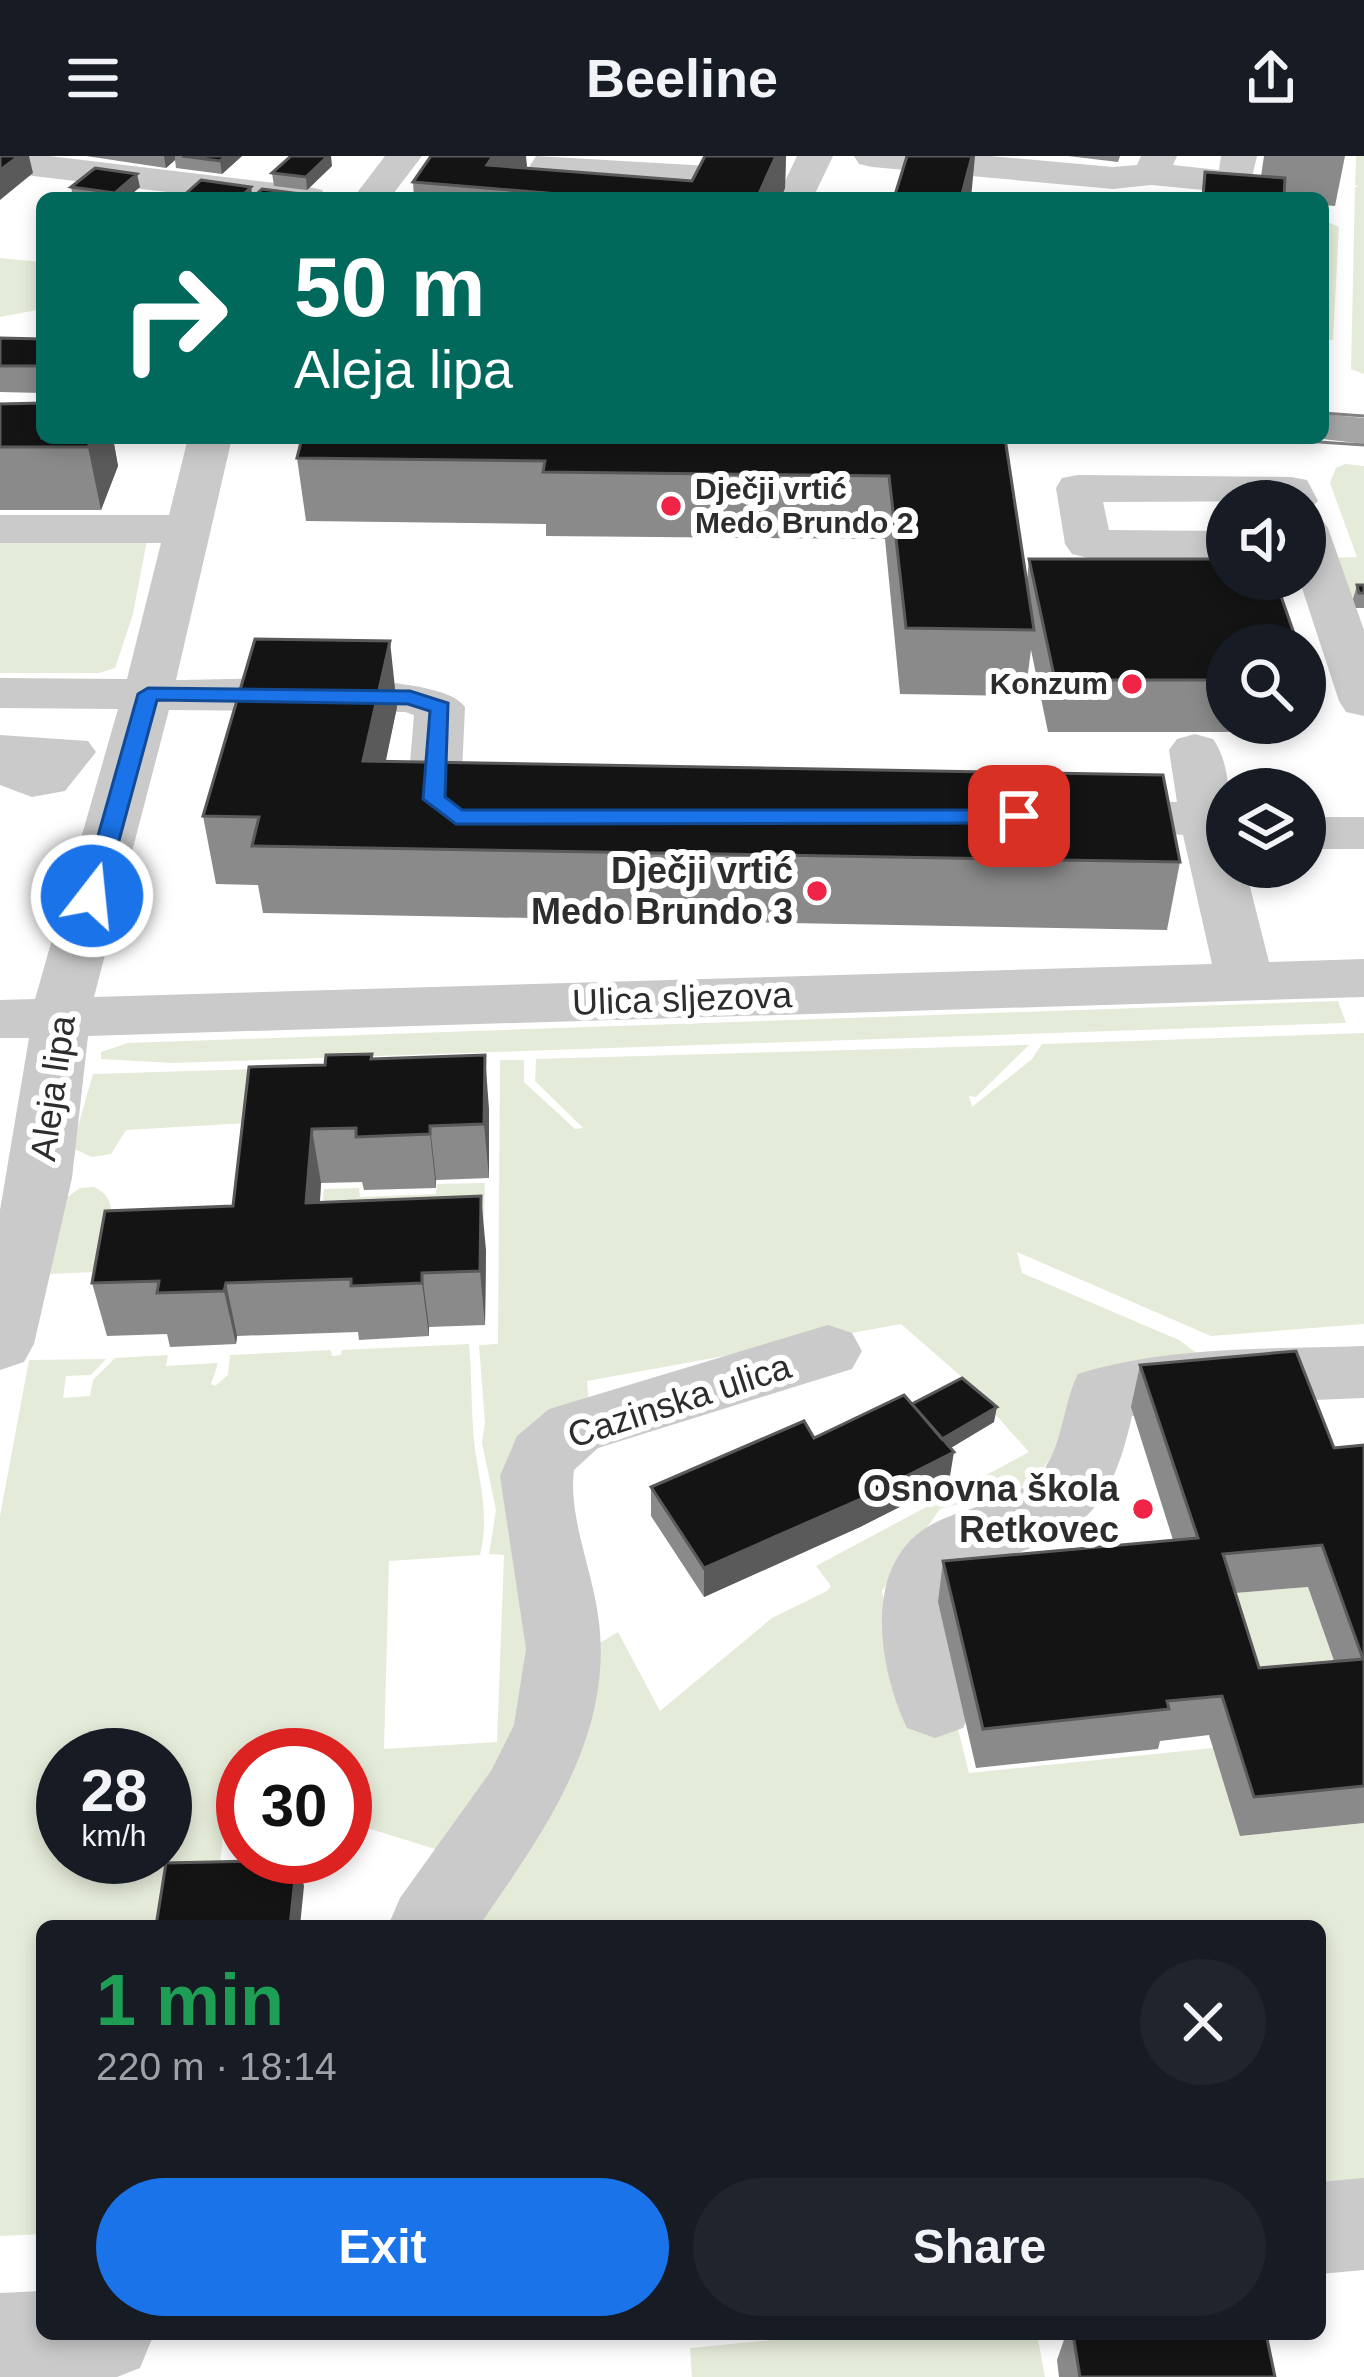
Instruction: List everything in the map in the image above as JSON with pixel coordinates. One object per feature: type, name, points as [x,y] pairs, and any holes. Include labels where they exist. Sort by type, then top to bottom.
[{"type":"main road","points":[[1329,428],[1364,431]]},
{"type":"street","points":[[376,192],[404,156]]},
{"type":"street","points":[[797,192],[815,156]]},
{"type":"street","points":[[884,192],[885,157],[1073,186],[1148,169],[1236,182],[1239,156]]},
{"type":"street","points":[[0,161],[259,192]]},
{"type":"street","points":[[532,192],[550,163],[627,163],[709,177],[701,192]]},
{"type":"street","name":"Aleja lipa","points":[[0,1344],[40,1178],[60,1015],[148,694],[209,444]]},
{"type":"street","points":[[1206,489],[1078,488],[1088,544],[1206,545]]},
{"type":"street","points":[[0,529],[188,529]]},
{"type":"street","points":[[1326,579],[1352,633],[1364,701]]},
{"type":"street","points":[[0,693],[410,698],[440,707],[434,799],[456,817],[527,817]]},
{"type":"street","points":[[1195,750],[1206,796]]},
{"type":"street","points":[[3,751],[8,770],[32,781],[46,779],[70,752]]},
{"type":"street","points":[[1019,816],[1160,816],[1206,827]]},
{"type":"street","points":[[1326,833],[1364,833]]},
{"type":"street","points":[[1226,888],[1244,982]]},
{"type":"street","name":"Ulica sljezova","points":[[0,1019],[1364,979]]},
{"type":"street","name":"Cazinska ulica","points":[[434,1920],[540,1762],[558,1707],[564,1648],[536,1475],[542,1456],[574,1427],[828,1351]]},
{"type":"street","points":[[934,1704],[916,1596],[927,1574],[954,1545],[1059,1501],[1078,1477],[1103,1393],[1235,1377],[1364,1372]]},
{"type":"street","points":[[1326,2227],[1364,2224]]},
{"type":"street","points":[[0,2342],[36,2339]]},
{"type":"green space","points":[[1356,156],[1364,156],[1364,374],[1351,369],[1355,187],[1359,187],[1355,185]]},
{"type":"green space","points":[[1329,223],[1339,227],[1333,340],[1329,340]]},
{"type":"green space","points":[[0,258],[36,261],[36,310],[0,317]]},
{"type":"green space","points":[[1364,466],[1364,600],[1354,601],[1329,558],[1357,557],[1330,483],[1336,468]]},
{"type":"green space","points":[[0,538],[147,540],[133,614],[115,668],[99,673],[0,673]]},
{"type":"green space","points":[[1338,1001],[1346,1023],[172,1063],[101,1059],[101,1052],[128,1043]]},
{"type":"green space","name":"Osnovna škola Retkovec","points":[[1364,1033],[1364,1324],[1211,1336],[1017,1252],[1022,1273],[1179,1340],[1210,1363],[1053,1454],[1016,1490],[940,1509],[882,1591],[906,1717],[954,1713],[969,1773],[1213,1748],[1241,1836],[1364,1823],[1364,2189],[1326,2192],[1326,1920],[449,1920],[588,1650],[618,1632],[660,1711],[772,1618],[827,1591],[831,1586],[816,1566],[1029,1452],[963,1378],[901,1324],[587,1381],[589,1406],[572,1413],[542,1695],[454,1855],[372,1829],[372,1728],[216,1728],[217,1889],[177,1920],[36,1920],[36,2234],[0,2236],[0,1516],[29,1360],[106,1359],[91,1375],[66,1376],[63,1398],[90,1396],[93,1380],[115,1358],[168,1355],[166,1366],[218,1363],[211,1384],[215,1386],[228,1375],[230,1355],[331,1350],[332,1356],[341,1355],[342,1350],[469,1344],[474,1441],[484,1512],[480,1555],[389,1561],[384,1749],[497,1742],[504,1555],[489,1554],[496,1510],[482,1443],[485,1423],[479,1345],[498,1344],[500,1060],[524,1060],[524,1082],[575,1129],[583,1128],[535,1081],[536,1059],[1029,1045],[976,1097],[969,1096],[972,1107],[1032,1059],[1042,1044]]},
{"type":"green space","points":[[486,1065],[486,1109],[126,1130],[111,1154],[92,1157],[72,1148],[93,1074]]},
{"type":"green space","points":[[485,1183],[483,1245],[318,1245],[324,1189],[359,1188],[360,1197],[436,1194],[437,1184]]},
{"type":"green space","points":[[94,1187],[109,1201],[111,1210],[104,1263],[95,1264],[93,1272],[48,1274],[62,1201],[80,1188]]},
{"type":"green space","points":[[1308,1587],[1347,1699],[1245,1708],[1210,1595]]},
{"type":"green space","points":[[772,2340],[1038,2340],[1045,2377],[692,2377],[690,2348]]},
{"type":"building","points":[[0,156],[19,156],[0,170]]},
{"type":"building","points":[[182,156],[226,156],[220,161]]},
{"type":"building","points":[[291,156],[328,156],[306,177],[272,173]]},
{"type":"building","points":[[431,156],[493,156],[487,165],[692,181],[705,156],[776,156],[760,192],[534,192],[413,182]]},
{"type":"building","points":[[907,156],[972,156],[963,192],[896,192]]},
{"type":"building","points":[[95,168],[137,174],[116,192],[71,187]]},
{"type":"building","points":[[1205,172],[1285,178],[1284,192],[1203,192]]},
{"type":"building","points":[[201,180],[251,187],[246,192],[188,192]]},
{"type":"building","points":[[0,338],[36,339],[36,366],[0,366]]},
{"type":"building","points":[[36,403],[36,444],[88,447],[0,447],[0,404]]},
{"type":"building","points":[[300,444],[1006,444],[1034,630],[906,628],[889,476],[543,472],[545,461],[297,458]]},
{"type":"building","points":[[1029,559],[1206,559],[1206,600],[1282,600],[1291,624],[1206,624],[1206,680],[1055,680]]},
{"type":"building","points":[[255,639],[390,641],[363,761],[1163,775],[1180,862],[252,846],[259,817],[203,816]]},
{"type":"building","points":[[372,1054],[371,1059],[485,1055],[484,1124],[430,1126],[430,1134],[356,1137],[356,1128],[312,1129],[306,1203],[481,1196],[480,1271],[422,1273],[422,1283],[351,1286],[351,1279],[226,1283],[224,1291],[157,1293],[159,1281],[92,1283],[105,1211],[233,1206],[249,1067],[325,1065],[326,1055]]},
{"type":"building","points":[[1296,1351],[1334,1448],[1364,1445],[1364,1786],[1254,1797],[1222,1696],[1167,1701],[1169,1709],[983,1729],[943,1561],[1198,1538],[1140,1365]],"holes":[[[1322,1545],[1363,1659],[1259,1668],[1223,1554]]]},
{"type":"building","points":[[962,1378],[997,1407],[942,1439],[912,1404]]},
{"type":"building","points":[[904,1395],[954,1452],[704,1568],[651,1487],[804,1421],[814,1438]]},
{"type":"building","points":[[192,1862],[216,1862],[216,1884],[294,1884],[291,1920],[157,1920],[163,1884],[192,1884]]},
{"type":"building","points":[[1074,2340],[1267,2340],[1275,2377],[1080,2377]]},
{"type":"tram line","points":[[1329,413],[1364,416]]},
{"type":"tram line","points":[[1329,443],[1364,445]]},
{"type":"place","name":"Dječji vrtić Medo Brundo 2","points":[[671,506]]},
{"type":"place","name":"Konzum","points":[[1132,684]]},
{"type":"place","name":"Dječji vrtić Medo Brundo 3","points":[[817,891]]},
{"type":"place","name":"Osnovna škola Retkovec","points":[[1143,1509]]},
{"type":"route","points":[[92,896],[148,694],[410,698],[440,707],[434,799],[456,817],[1019,816]]}]
